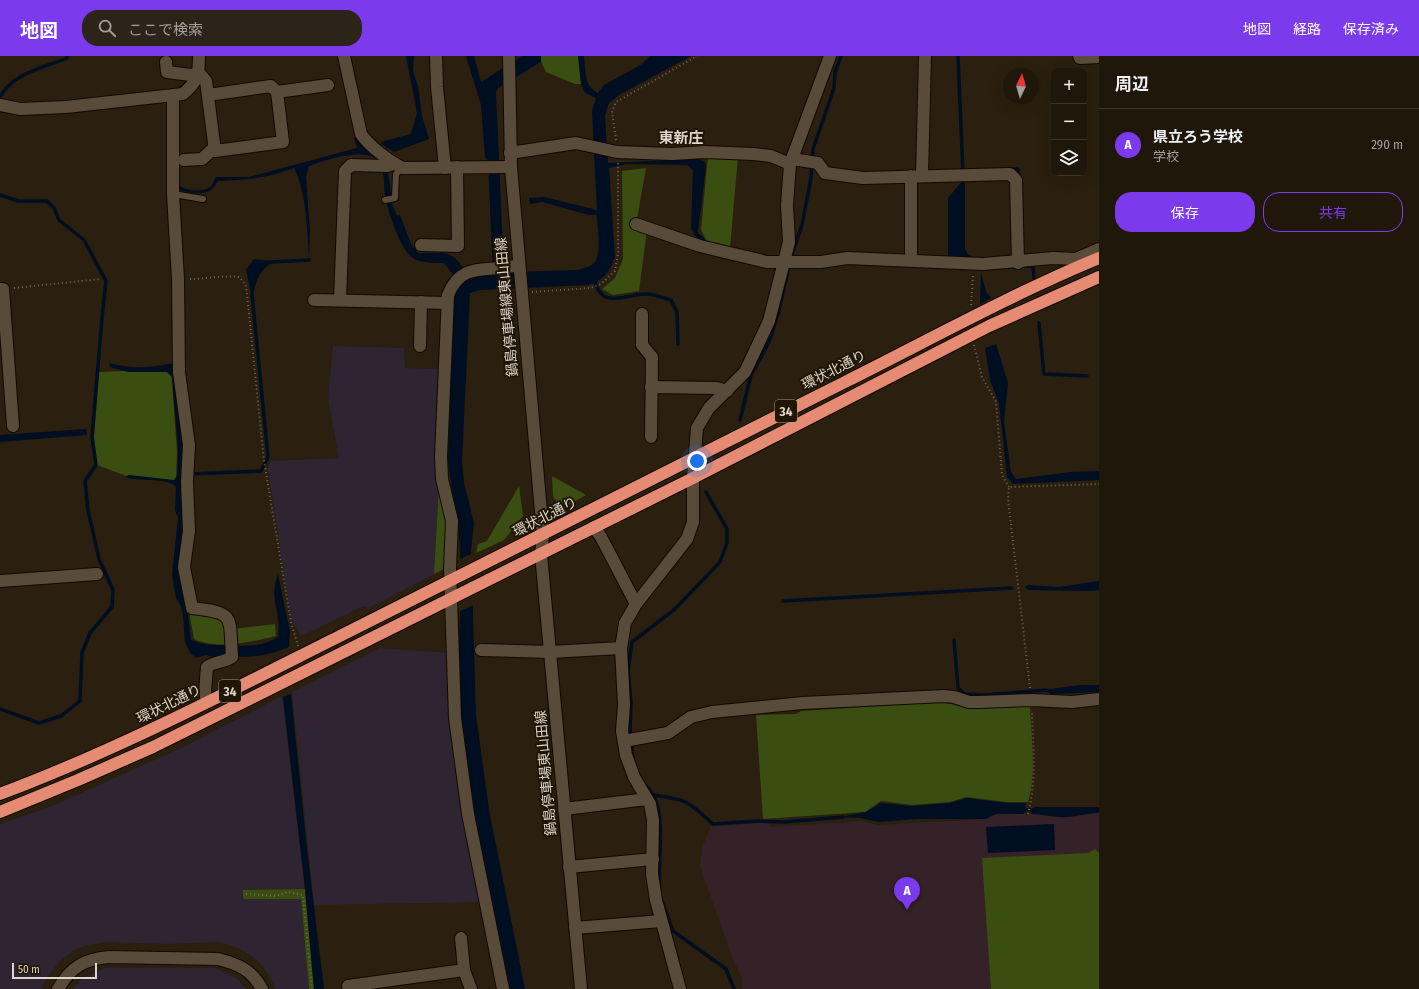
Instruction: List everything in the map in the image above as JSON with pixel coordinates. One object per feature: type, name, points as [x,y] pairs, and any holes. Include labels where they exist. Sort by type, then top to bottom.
[{"type":"highway","name":"環状北通り","points":[[0,794],[55,773],[207,702],[476,569],[971,318],[1058,275],[1099,258]]},
{"type":"highway","name":"34","points":[[0,812],[153,747],[693,478],[969,337],[1055,295],[1099,277]]},
{"type":"street","points":[[0,105],[20,109],[58,107],[178,94],[194,84],[199,56]]},
{"type":"street","points":[[344,56],[361,134],[366,141],[388,162]]},
{"type":"street","points":[[436,56],[437,87],[445,168]]},
{"type":"street","points":[[680,989],[661,921],[652,874],[653,820],[650,804],[634,777],[626,755],[628,740],[622,731],[624,705],[621,648],[625,624],[636,604],[687,539],[693,522],[693,478],[697,428],[709,408],[745,372],[770,321],[788,262],[789,242],[787,205],[791,161],[830,56]]},
{"type":"street","points":[[911,254],[925,56]]},
{"type":"street","points":[[1079,56],[1080,58],[1099,57]]},
{"type":"street","name":"鍋島停車場線東山田線","points":[[509,58],[510,153],[506,167],[518,267],[542,535],[541,554]]},
{"type":"street","points":[[166,62],[167,72],[195,74],[206,80],[215,151],[283,142],[277,92],[271,86],[208,95]]},
{"type":"street","points":[[277,92],[328,85]]},
{"type":"street","points":[[178,94],[173,190],[178,279],[179,372],[189,445],[187,469],[189,531],[184,567],[192,608],[219,611],[226,615],[230,623],[232,657],[226,662],[213,662],[206,667],[205,692],[207,702]]},
{"type":"street","points":[[510,153],[576,143],[614,151],[672,154],[705,152],[771,156],[791,161],[813,162],[825,172],[856,177],[1010,174],[1016,180],[1023,262]]},
{"type":"street","points":[[184,160],[202,159],[215,147]]},
{"type":"street","points":[[340,300],[345,171],[351,165],[388,162],[445,168],[506,167]]},
{"type":"street","points":[[421,245],[458,246],[457,168]]},
{"type":"street","points":[[636,224],[700,246],[767,262],[821,262],[847,258],[979,264],[1023,262],[1053,258],[1076,259],[1099,249]]},
{"type":"street","points":[[503,989],[468,814],[455,718],[452,521],[442,479],[441,457],[448,295],[456,280],[468,271],[518,267]]},
{"type":"street","points":[[1,289],[13,426]]},
{"type":"street","points":[[314,300],[447,303]]},
{"type":"street","points":[[420,346],[421,302]]},
{"type":"street","points":[[642,314],[642,345],[652,357],[651,437]]},
{"type":"street","points":[[652,387],[717,388],[727,391]]},
{"type":"street","points":[[594,527],[601,537],[636,604]]},
{"type":"street","name":"鍋島停車場東山田線","points":[[541,554],[581,989]]},
{"type":"street","points":[[0,581],[98,574]]},
{"type":"street","points":[[481,650],[550,652],[621,648]]},
{"type":"street","points":[[628,740],[668,733],[691,717],[712,712],[803,703],[944,696],[954,697],[969,702],[1032,700],[1072,702],[1099,699]]},
{"type":"street","points":[[564,809],[647,799]]},
{"type":"street","points":[[569,867],[653,859]]},
{"type":"street","points":[[575,928],[661,921]]},
{"type":"street","points":[[461,938],[464,970],[471,989]]},
{"type":"street","points":[[58,989],[70,971],[81,964],[93,958],[109,957],[218,959],[234,962],[247,969],[262,989]]},
{"type":"street","points":[[348,986],[464,970]]},
{"type":"lane","points":[[388,162],[396,174],[395,198],[388,200]]},
{"type":"lane","points":[[173,190],[203,199]]},
{"type":"path","points":[[614,151],[612,112],[616,102],[698,56]]},
{"type":"path","points":[[520,291],[590,288],[601,284],[615,271],[618,254],[618,172]]},
{"type":"path","points":[[971,318],[979,264]]},
{"type":"path","points":[[178,279],[233,276],[239,277],[246,285],[264,461],[291,622],[302,655]]},
{"type":"path","points":[[1,289],[101,279]]},
{"type":"path","points":[[969,337],[976,349],[982,377],[996,402],[1002,475],[1009,488],[1008,499],[1032,700],[1035,778],[1034,793],[1028,814]]},
{"type":"path","points":[[1009,488],[1099,484]]},
{"type":"path","points":[[246,894],[276,896],[288,892],[303,895],[312,989]]},
{"type":"shaded area","points":[[333,346],[404,348],[405,368],[443,369],[434,574],[369,608],[364,606],[301,636],[291,619],[268,469],[271,461],[339,458],[328,398]]},
{"type":"shaded area","points":[[380,648],[449,653],[483,902],[314,905],[292,692]]},
{"type":"shaded area","points":[[282,696],[305,889],[243,890],[243,898],[301,899],[309,989],[276,989],[268,973],[256,959],[238,948],[219,942],[168,944],[108,942],[88,945],[74,950],[61,960],[49,974],[41,989],[0,989],[0,824],[55,805],[183,747]]},
{"type":"shaded area","points":[[1086,813],[1099,813],[1099,989],[742,989],[742,978],[731,954],[700,866],[702,848],[711,826],[768,823],[770,827],[863,821],[878,825],[986,819],[996,814],[1038,814],[1044,816],[1068,817]]},
{"type":"shaded area","points":[[105,968],[215,968],[238,979],[246,989],[73,989],[81,979]]},
{"type":"green space","points":[[541,56],[578,56],[581,84],[575,84],[546,72],[541,62]]},
{"type":"green space","points":[[708,155],[738,156],[730,249],[709,245],[701,230]]},
{"type":"green space","points":[[646,168],[637,219],[647,230],[639,291],[613,295],[602,289],[615,278],[623,259],[622,171]]},
{"type":"green space","points":[[171,369],[177,451],[176,481],[129,477],[97,465],[94,437],[99,372]]},
{"type":"green space","points":[[552,476],[586,495],[568,505],[559,504],[553,497]]},
{"type":"green space","points":[[439,486],[449,528],[448,567],[434,574]]},
{"type":"green space","points":[[519,486],[523,516],[504,540],[476,553],[478,544],[487,541]]},
{"type":"green space","points":[[194,601],[201,607],[222,608],[233,629],[275,624],[276,636],[235,644],[213,644],[194,639],[190,617]]},
{"type":"green space","points":[[940,702],[966,707],[1030,705],[1033,767],[1031,791],[1028,802],[1006,802],[966,797],[950,802],[912,805],[881,801],[865,812],[763,819],[756,715],[796,714],[801,711]]},
{"type":"green space","points":[[1095,849],[1099,853],[1099,989],[991,989],[982,858],[1088,853]]},
{"type":"green space","points":[[305,889],[314,989],[309,989],[301,899],[243,899],[243,890]]},
{"type":"water","points":[[406,56],[414,56],[413,71],[418,86],[422,116],[429,139],[394,152],[381,144],[384,141],[411,134],[417,113]]},
{"type":"water","points":[[466,56],[474,56],[481,82],[522,56],[541,56],[541,62],[498,88],[496,92],[504,272],[578,270],[592,265],[597,258],[599,246],[597,215],[589,215],[542,202],[530,204],[529,198],[544,197],[597,210],[592,111],[596,98],[585,93],[581,84],[578,56],[584,56],[586,77],[593,90],[598,93],[604,85],[642,64],[650,56],[691,56],[619,95],[609,103],[605,115],[608,163],[698,159],[704,161],[706,166],[698,232],[708,243],[696,237],[691,229],[693,170],[687,165],[626,164],[609,168],[615,257],[608,272],[602,278],[588,285],[480,290],[470,293],[462,461],[464,483],[474,523],[471,550],[476,715],[489,810],[525,989],[510,989],[476,819],[465,750],[459,694],[461,570],[458,527],[448,460],[454,295],[459,282],[444,263],[416,260],[409,254],[404,248],[397,234],[387,205],[392,203],[397,216],[400,215],[411,244],[418,253],[448,254],[458,261],[469,276],[493,275],[488,160],[485,157],[481,105]]},
{"type":"water","points":[[357,137],[378,155],[386,167],[391,195],[385,196],[384,177],[381,164],[372,156],[344,156],[309,166],[306,177],[310,232],[309,260],[304,200],[294,168],[257,178],[218,181],[213,188],[205,193],[190,193],[177,189],[179,185],[190,190],[204,190],[211,186],[216,177],[249,177],[357,148],[354,138]]},
{"type":"water","points":[[963,180],[965,182],[965,249],[968,254],[978,260],[947,258],[948,198]]},
{"type":"water","points":[[254,259],[276,261],[262,271],[257,280],[252,298],[246,270]]},
{"type":"water","points":[[981,272],[986,292],[991,298],[980,304]]},
{"type":"water","points":[[996,344],[1008,383],[1004,421],[1011,472],[1016,479],[1070,472],[1099,471],[1099,480],[1013,484],[1007,477],[999,403],[990,380],[985,348]]},
{"type":"water","points":[[109,363],[141,367],[174,363],[186,451],[187,604],[191,640],[208,644],[246,646],[258,645],[278,637],[279,628],[274,591],[278,574],[290,632],[289,647],[258,656],[245,657],[239,657],[235,653],[228,656],[213,657],[206,655],[196,658],[190,653],[185,642],[183,615],[181,606],[176,598],[172,575],[178,518],[175,510],[176,487],[167,482],[125,477],[129,475],[174,480],[177,476],[178,450],[172,377],[167,372],[128,372],[110,367]]},
{"type":"water","points":[[86,429],[87,435],[0,442],[0,435]]},
{"type":"water","points":[[1099,581],[1099,590],[1091,591],[1028,590],[1025,587],[1028,585],[1059,587]]},
{"type":"water","points":[[1081,685],[1099,685],[1099,692],[1051,694],[1042,690]]},
{"type":"water","points":[[291,694],[307,849],[324,989],[314,989],[305,889],[283,697]]},
{"type":"water","points":[[967,798],[1007,803],[1026,803],[1024,814],[996,814],[986,819],[916,819],[879,822],[860,818],[839,817],[866,812],[881,803],[912,806],[950,803]]},
{"type":"water","points":[[1034,807],[1099,807],[1099,813],[1058,817],[1031,814]]},
{"type":"water","points":[[1054,824],[1055,850],[988,853],[986,827]]},
{"type":"pier","points":[[473,553],[474,605],[458,612],[458,560]]},
{"type":"waterway","points":[[0,97],[13,82],[29,72],[67,58],[68,56]]},
{"type":"waterway","points":[[740,420],[751,375],[769,342],[778,314],[791,257],[802,225],[811,178],[813,149],[834,88],[835,72],[841,56]]},
{"type":"waterway","points":[[958,56],[963,173]]},
{"type":"waterway","points":[[178,91],[188,81]]},
{"type":"waterway","points":[[1008,169],[1018,169],[1019,178]]},
{"type":"waterway","points":[[0,195],[18,201],[47,201],[54,208],[59,220],[84,240],[106,281],[92,437],[96,465],[85,481],[88,510],[99,559],[113,590],[112,607],[90,633],[82,653],[80,701],[61,716],[39,723],[0,709]]},
{"type":"waterway","points":[[387,196],[389,204]]},
{"type":"waterway","points":[[272,262],[309,260]]},
{"type":"waterway","points":[[1027,266],[1033,266],[1034,278]]},
{"type":"waterway","points":[[594,279],[602,295],[608,298],[622,298],[646,294],[656,295],[671,300],[677,312],[678,344]]},
{"type":"waterway","points":[[189,474],[261,471],[268,457],[252,294]]},
{"type":"waterway","points":[[1039,323],[1044,374],[1087,376]]},
{"type":"waterway","points":[[633,758],[630,729],[631,702],[628,670],[632,642],[675,609],[720,562],[727,543],[727,529],[706,492]]},
{"type":"waterway","points":[[783,601],[1012,588]]},
{"type":"waterway","points":[[954,640],[958,688],[965,694],[985,695],[1046,690]]},
{"type":"waterway","points":[[645,785],[653,795],[657,804],[659,815],[660,889]]},
{"type":"waterway","points":[[654,795],[681,800],[698,810],[713,824],[758,821],[784,822],[843,817]]},
{"type":"waterway","points":[[1021,810],[1034,810]]},
{"type":"waterway","points":[[662,901],[673,931],[726,969],[734,989]]},
{"type":"place","name":"県立ろう学校","points":[[907,910]]},
{"type":"district","name":"東新庄","points":[[681,138]]}]
